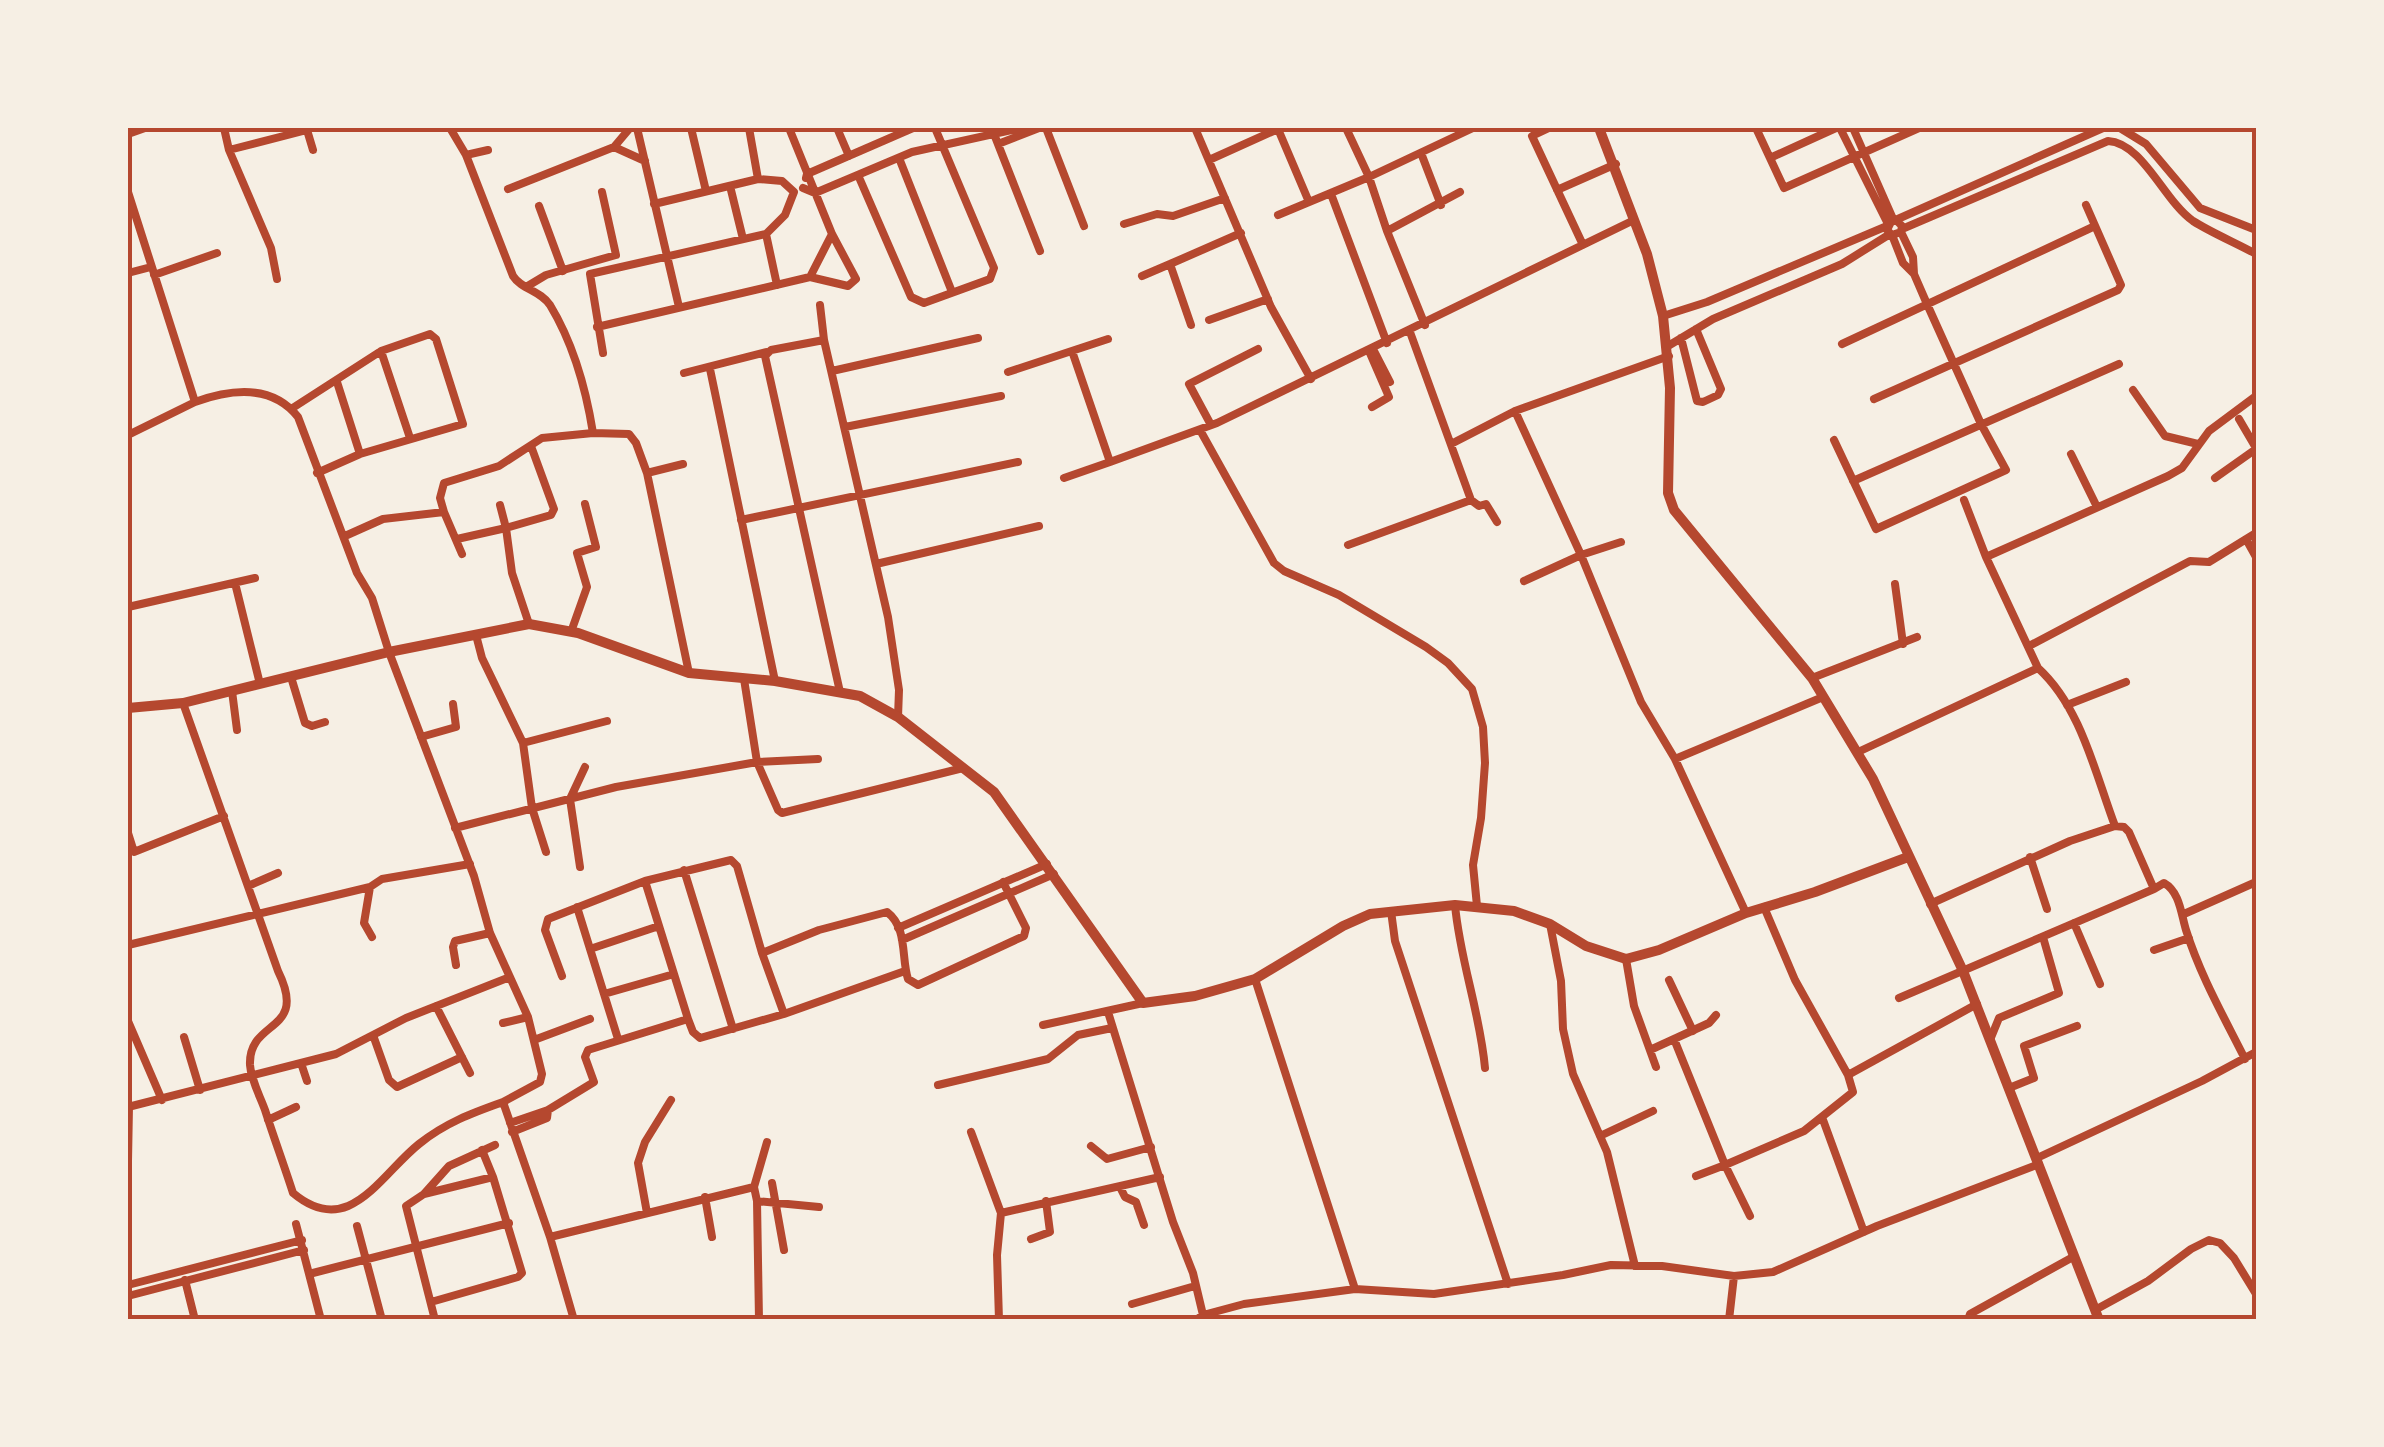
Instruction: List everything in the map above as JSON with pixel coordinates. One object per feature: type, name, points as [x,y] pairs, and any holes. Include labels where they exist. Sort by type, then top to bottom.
[{"type":"main road","points":[[1600,128],[1647,254],[1663,316],[1668,351],[1668,493],[1674,510],[1812,678],[1858,752],[1963,971],[2097,1315]]},
{"type":"main road","points":[[128,708],[182,704],[389,652],[529,624],[572,632],[688,673],[775,681],[860,696],[898,717],[994,792],[1143,1002],[1195,996],[1255,979],[1342,926],[1370,914],[1455,905],[1514,911],[1550,924],[1586,946],[1626,959],[1908,857]]},
{"type":"street","points":[[128,134],[145,128]]},
{"type":"street","points":[[224,128],[228,150],[271,248],[277,279]]},
{"type":"street","points":[[450,128],[466,156],[513,276],[526,288],[540,293],[555,316],[586,387],[593,432]]},
{"type":"street","points":[[508,189],[614,146],[633,128],[645,160],[679,308]]},
{"type":"street","points":[[691,128],[706,192]]},
{"type":"street","points":[[748,128],[758,179]]},
{"type":"street","points":[[597,327],[810,277],[854,284],[856,279],[832,234],[790,128]]},
{"type":"street","points":[[837,128],[849,156]]},
{"type":"street","points":[[602,353],[590,274],[766,234],[785,215],[807,174],[849,156],[889,132],[913,128]]},
{"type":"street","points":[[858,175],[912,297],[924,303],[990,279],[994,268],[935,128]]},
{"type":"street","points":[[654,204],[758,179],[782,181],[815,193],[942,143],[1021,128]]},
{"type":"street","points":[[998,144],[1042,128],[1084,226]]},
{"type":"street","points":[[1195,128],[1268,299],[1311,379]]},
{"type":"street","points":[[1346,128],[1370,177],[1425,325]]},
{"type":"street","points":[[1278,215],[1474,128]]},
{"type":"street","points":[[1549,128],[1532,136],[1583,245]]},
{"type":"street","points":[[1756,128],[1784,188],[1919,128]]},
{"type":"street","points":[[1770,158],[1838,128],[1894,228]]},
{"type":"street","points":[[1834,440],[1876,529],[2006,470],[1981,424],[1914,274],[1903,263],[1894,228],[1853,128]]},
{"type":"street","points":[[1451,444],[1515,411],[1668,351],[1681,338],[1713,319],[1842,264],[1894,228],[2103,128]]},
{"type":"street","points":[[2120,128],[2146,144],[2200,208],[2256,230]]},
{"type":"street","points":[[1209,160],[1278,129],[1310,202]]},
{"type":"street","points":[[228,150],[307,130],[314,150]]},
{"type":"street","points":[[989,132],[998,144],[1040,250]]},
{"type":"street","points":[[1663,316],[2108,141],[2119,142],[2136,156],[2192,220],[2256,254]]},
{"type":"street","points":[[614,146],[645,160]]},
{"type":"street","points":[[466,156],[488,150]]},
{"type":"street","points":[[1421,153],[1441,205]]},
{"type":"street","points":[[899,158],[952,292]]},
{"type":"street","points":[[1557,190],[1616,164]]},
{"type":"street","points":[[730,186],[743,239]]},
{"type":"street","points":[[128,192],[195,402]]},
{"type":"street","points":[[526,288],[546,276],[616,256],[602,192]]},
{"type":"street","points":[[1387,231],[1460,192]]},
{"type":"street","points":[[1331,194],[1387,343]]},
{"type":"street","points":[[1124,224],[1157,214],[1173,216],[1225,198]]},
{"type":"street","points":[[1874,399],[2118,290],[2121,285],[2086,205]]},
{"type":"street","points":[[539,206],[562,271]]},
{"type":"street","points":[[2192,220],[2200,208]]},
{"type":"street","points":[[1064,478],[1211,426],[1634,220]]},
{"type":"street","points":[[1842,344],[2095,226]]},
{"type":"street","points":[[1142,276],[1241,233]]},
{"type":"street","points":[[766,234],[777,285]]},
{"type":"street","points":[[810,277],[832,234]]},
{"type":"street","points":[[128,274],[216,253]]},
{"type":"street","points":[[1170,264],[1191,325]]},
{"type":"street","points":[[1209,320],[1268,299]]},
{"type":"street","points":[[1706,302],[1713,319]]},
{"type":"street","points":[[820,305],[824,340],[876,564],[899,690],[898,717]]},
{"type":"street","points":[[1681,338],[1698,401],[1703,402],[1721,392],[1696,329]]},
{"type":"street","points":[[1410,332],[1471,500],[1480,506],[1486,504],[1496,522]]},
{"type":"street","points":[[292,409],[381,351],[432,334],[463,424],[360,454],[317,473]]},
{"type":"street","points":[[832,371],[978,338]]},
{"type":"street","points":[[1008,372],[1108,339]]},
{"type":"street","points":[[684,373],[824,340]]},
{"type":"street","points":[[1211,426],[1188,384],[1258,349]]},
{"type":"street","points":[[1371,350],[1390,382]]},
{"type":"street","points":[[1371,350],[1389,397],[1372,407]]},
{"type":"street","points":[[1685,357],[1704,350]]},
{"type":"street","points":[[381,351],[410,438]]},
{"type":"street","points":[[1072,351],[1110,462]]},
{"type":"street","points":[[766,352],[840,692]]},
{"type":"street","points":[[1852,480],[2119,364]]},
{"type":"street","points":[[710,369],[775,681]]},
{"type":"street","points":[[337,382],[360,454]]},
{"type":"street","points":[[2133,390],[2165,436],[2198,444]]},
{"type":"street","points":[[128,435],[221,393],[264,393],[280,399],[298,417],[357,573],[372,598],[470,864],[490,933],[528,1017],[542,1074],[540,1082],[503,1102],[455,1119],[418,1145],[348,1208],[309,1206],[293,1192],[252,1074],[251,1054],[256,1041],[280,1020],[288,1006],[287,991],[182,704]]},
{"type":"street","points":[[845,428],[1001,396]]},
{"type":"street","points":[[1986,557],[2182,468],[2198,444],[2225,417],[2256,396]]},
{"type":"street","points":[[1515,411],[1640,702],[1675,758],[1746,913]]},
{"type":"street","points":[[2215,478],[2256,448],[2239,419]]},
{"type":"street","points":[[1200,430],[1274,562],[1284,572],[1339,595],[1426,647],[1448,663],[1472,689],[1483,727],[1484,763],[1473,865],[1477,906]]},
{"type":"street","points":[[462,554],[440,498],[444,483],[499,466],[542,438],[593,432],[630,434],[647,473],[688,673]]},
{"type":"street","points":[[457,540],[554,512],[531,446]]},
{"type":"street","points":[[2071,454],[2097,507]]},
{"type":"street","points":[[740,520],[1018,462]]},
{"type":"street","points":[[647,473],[683,464]]},
{"type":"street","points":[[1348,546],[1471,500]]},
{"type":"street","points":[[1964,500],[2038,668],[2052,680],[2067,706],[2114,826]]},
{"type":"street","points":[[572,632],[586,587],[577,552],[596,547],[585,504]]},
{"type":"street","points":[[500,506],[512,574],[529,624]]},
{"type":"street","points":[[345,536],[383,519],[444,512]]},
{"type":"street","points":[[876,564],[1040,526]]},
{"type":"street","points":[[2029,646],[2190,561],[2209,562],[2256,533]]},
{"type":"street","points":[[2246,539],[2256,557]]},
{"type":"street","points":[[1524,581],[1580,555],[1621,542]]},
{"type":"street","points":[[128,606],[255,578]]},
{"type":"street","points":[[236,583],[260,684]]},
{"type":"street","points":[[1895,584],[1903,644]]},
{"type":"street","points":[[476,635],[482,658],[523,743],[532,808],[546,852]]},
{"type":"street","points":[[1812,678],[1916,637]]},
{"type":"street","points":[[1858,752],[2038,668]]},
{"type":"street","points":[[291,676],[306,723],[312,726],[325,722]]},
{"type":"street","points":[[744,678],[757,762],[782,813],[963,768]]},
{"type":"street","points":[[2067,706],[2126,682]]},
{"type":"street","points":[[232,691],[237,730]]},
{"type":"street","points":[[1675,758],[1823,696]]},
{"type":"street","points":[[421,738],[456,728],[453,704]]},
{"type":"street","points":[[523,743],[607,721]]},
{"type":"street","points":[[455,828],[616,787],[757,762],[818,760]]},
{"type":"street","points":[[580,866],[570,799],[584,767]]},
{"type":"street","points":[[128,834],[131,854],[224,816]]},
{"type":"street","points":[[1930,904],[2030,858],[2114,826],[2129,832],[2154,889]]},
{"type":"street","points":[[2030,858],[2047,909]]},
{"type":"street","points":[[562,976],[544,923],[645,882],[684,870],[735,862],[784,1014]]},
{"type":"street","points":[[128,944],[258,916],[370,887],[382,879],[470,864]]},
{"type":"street","points":[[898,928],[1003,882],[1051,869]]},
{"type":"street","points":[[902,940],[1051,869]]},
{"type":"street","points":[[684,870],[733,1029]]},
{"type":"street","points":[[248,886],[278,873]]},
{"type":"street","points":[[645,882],[688,1019],[700,1038],[905,972]]},
{"type":"street","points":[[762,952],[819,930],[887,912],[894,917],[902,940],[905,972],[911,984],[918,985],[1024,936],[1026,928],[1003,882]]},
{"type":"street","points":[[2184,914],[2256,882]]},
{"type":"street","points":[[1899,998],[2169,884],[2184,914],[2189,938],[2245,1059]]},
{"type":"street","points":[[370,887],[364,923],[372,937]]},
{"type":"street","points":[[1455,905],[1463,968],[1482,1026],[1486,1068]]},
{"type":"street","points":[[577,907],[618,1039]]},
{"type":"street","points":[[1696,1176],[1804,1131],[1853,1092],[1848,1075],[1795,980],[1764,907]]},
{"type":"street","points":[[1391,911],[1395,941],[1508,1284]]},
{"type":"street","points":[[2074,923],[2100,984]]},
{"type":"street","points":[[1550,924],[1560,981],[1562,1029],[1573,1074],[1607,1152],[1634,1266]]},
{"type":"street","points":[[590,949],[658,926]]},
{"type":"street","points":[[456,965],[455,941],[490,933]]},
{"type":"street","points":[[1990,1040],[1999,1018],[2059,993],[2044,937]]},
{"type":"street","points":[[2154,950],[2189,938]]},
{"type":"street","points":[[1626,959],[1634,1006],[1656,1067]]},
{"type":"street","points":[[604,994],[674,974]]},
{"type":"street","points":[[128,1160],[128,1106],[336,1054],[436,1006],[510,977]]},
{"type":"street","points":[[1255,979],[1355,1289]]},
{"type":"street","points":[[1669,980],[1692,1031]]},
{"type":"street","points":[[1043,1025],[1143,1002]]},
{"type":"street","points":[[1848,1075],[1976,1004]]},
{"type":"street","points":[[436,1006],[470,1073]]},
{"type":"street","points":[[1108,1012],[1195,1286],[1199,1317],[1244,1304],[1355,1289],[1434,1294],[1611,1265],[1734,1276],[1773,1272],[2038,1161],[2256,1052]]},
{"type":"street","points":[[1650,1050],[1709,1023],[1716,1016]]},
{"type":"street","points":[[503,1023],[528,1017]]},
{"type":"street","points":[[534,1040],[590,1019]]},
{"type":"street","points":[[511,1128],[547,1118],[548,1110],[594,1082],[585,1057],[588,1050],[688,1019]]},
{"type":"street","points":[[128,1021],[162,1100]]},
{"type":"street","points":[[2009,1088],[2034,1078],[2024,1046],[2077,1026]]},
{"type":"street","points":[[938,1085],[1048,1059],[1078,1035],[1112,1028]]},
{"type":"street","points":[[373,1035],[389,1080],[397,1087],[462,1057]]},
{"type":"street","points":[[184,1037],[200,1090]]},
{"type":"street","points":[[1674,1039],[1750,1216]]},
{"type":"street","points":[[301,1063],[307,1080]]},
{"type":"street","points":[[648,1213],[638,1163],[645,1142],[670,1100]]},
{"type":"street","points":[[503,1102],[550,1236],[574,1320]]},
{"type":"street","points":[[268,1120],[296,1107]]},
{"type":"street","points":[[1600,1136],[1652,1111]]},
{"type":"street","points":[[1822,1117],[1864,1232]]},
{"type":"street","points":[[971,1132],[1001,1213],[998,1320]]},
{"type":"street","points":[[759,1320],[754,1186],[767,1142]]},
{"type":"street","points":[[436,1320],[406,1206],[424,1194],[449,1166],[495,1145]]},
{"type":"street","points":[[1090,1146],[1110,1159],[1151,1148]]},
{"type":"street","points":[[432,1302],[518,1277],[522,1266],[482,1150]]},
{"type":"street","points":[[424,1194],[493,1177]]},
{"type":"street","points":[[1001,1213],[1160,1177]]},
{"type":"street","points":[[772,1183],[784,1250]]},
{"type":"street","points":[[550,1236],[754,1186]]},
{"type":"street","points":[[1120,1187],[1125,1197],[1136,1202],[1144,1225]]},
{"type":"street","points":[[704,1198],[712,1237]]},
{"type":"street","points":[[757,1201],[820,1207]]},
{"type":"street","points":[[1031,1239],[1050,1232],[1046,1201]]},
{"type":"street","points":[[296,1224],[322,1320]]},
{"type":"street","points":[[309,1274],[509,1224]]},
{"type":"street","points":[[357,1226],[382,1320]]},
{"type":"street","points":[[2097,1315],[2209,1240],[2220,1242],[2234,1258],[2256,1294]]},
{"type":"street","points":[[128,1286],[303,1245]]},
{"type":"street","points":[[128,1296],[303,1245]]},
{"type":"street","points":[[1968,1320],[1970,1314],[2073,1257]]},
{"type":"street","points":[[182,1271],[196,1320]]},
{"type":"street","points":[[1729,1320],[1734,1276]]},
{"type":"street","points":[[1132,1304],[1195,1286]]}]
